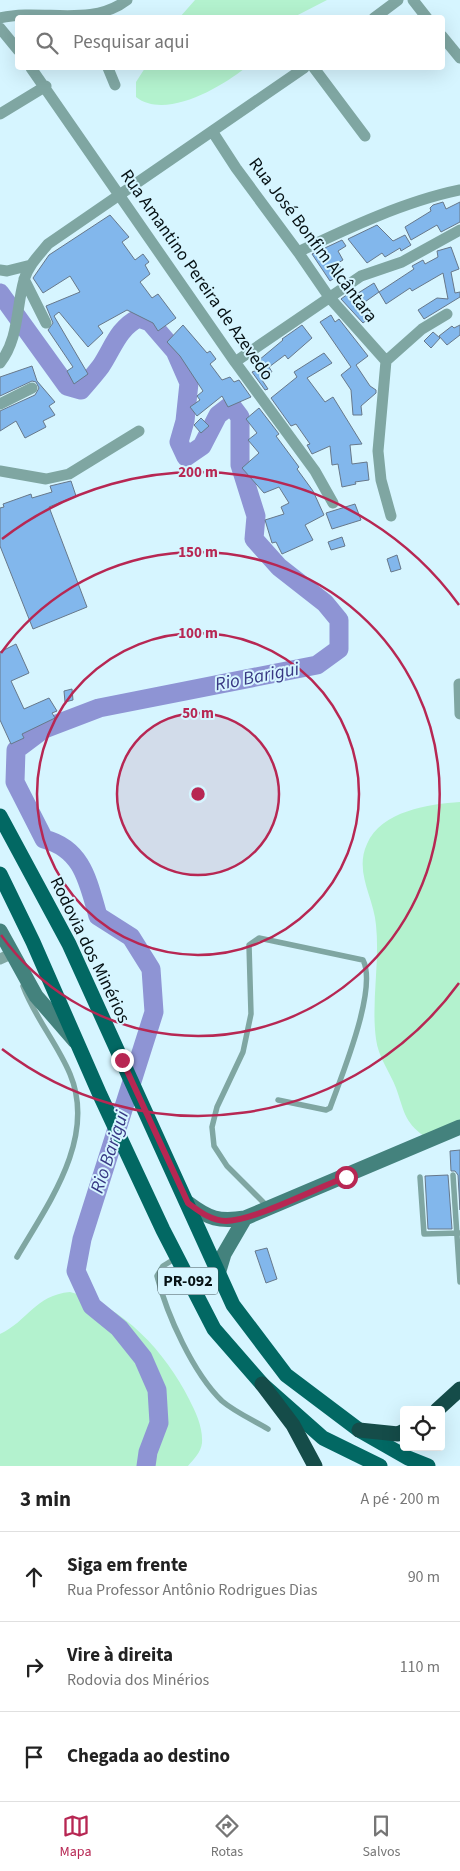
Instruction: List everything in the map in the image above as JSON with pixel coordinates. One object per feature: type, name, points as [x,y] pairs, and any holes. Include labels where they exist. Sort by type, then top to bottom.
[{"type":"highway","points":[[262,1384],[293,1425],[315,1466]]},
{"type":"highway","points":[[441,1406],[460,1389]]},
{"type":"highway","points":[[359,1430],[400,1433]]},
{"type":"main road","name":"Rodovia dos Minérios","points":[[0,816],[69,944],[233,1305],[286,1375],[359,1430],[408,1458],[428,1466]]},
{"type":"main road","name":"PR-092","points":[[0,874],[33,942],[100,1095],[176,1258],[214,1329],[262,1384],[323,1438],[380,1466]]},
{"type":"main road","points":[[0,931],[6,956],[36,996],[78,1044]]},
{"type":"main road","points":[[188,1203],[204,1216],[225,1221],[246,1218],[460,1127]]},
{"type":"main road","points":[[218,1274],[227,1248],[246,1218]]},
{"type":"street","points":[[98,15],[115,10],[127,0]]},
{"type":"street","points":[[378,15],[398,0]]},
{"type":"street","points":[[413,0],[425,15]]},
{"type":"street","points":[[0,18],[15,18]]},
{"type":"street","points":[[0,28],[15,46]]},
{"type":"street","points":[[445,40],[460,58]]},
{"type":"street","name":"Rua Amantino Pereira de Azevedo","points":[[34,70],[235,362],[315,471],[333,503]]},
{"type":"street","points":[[109,70],[115,85]]},
{"type":"street","points":[[0,363],[6,356],[14,334],[24,279],[31,265],[48,244],[301,70]]},
{"type":"street","points":[[316,70],[365,136]]},
{"type":"street","points":[[0,114],[46,86]]},
{"type":"street","name":"Rua José Bonfim Alcântara","points":[[212,131],[236,168],[298,252],[328,297],[386,361]]},
{"type":"street","points":[[298,252],[339,232],[388,213],[460,190]]},
{"type":"street","points":[[235,362],[361,276],[402,262],[460,230]]},
{"type":"street","points":[[0,270],[7,271],[31,265]]},
{"type":"street","points":[[24,279],[46,323]]},
{"type":"street","points":[[391,516],[381,480],[378,451],[386,361],[422,329],[447,314]]},
{"type":"street","points":[[0,404],[32,388]]},
{"type":"street","points":[[0,471],[5,470],[46,479],[69,474],[139,431]]},
{"type":"street","points":[[459,684],[460,714]]},
{"type":"lane","points":[[269,1209],[227,1166],[214,1146],[212,1127],[217,1107],[243,1052],[251,1014],[249,945],[259,938],[363,960],[368,972],[358,1027],[330,1108],[326,1110],[278,1100]]},
{"type":"lane","points":[[6,956],[31,1008],[69,1073],[78,1097],[79,1112],[64,1176],[17,1257]]},
{"type":"lane","points":[[453,1175],[460,1282]]},
{"type":"lane","points":[[420,1177],[424,1234],[458,1233]]},
{"type":"lane","points":[[176,1258],[163,1266],[157,1276],[162,1296],[204,1381],[224,1402],[268,1429]]},
{"type":"green space","points":[[195,0],[327,0],[298,15],[182,15]]},
{"type":"green space","points":[[144,70],[242,70],[222,84],[192,99],[162,105],[148,103],[136,97],[136,82]]},
{"type":"green space","points":[[460,802],[460,1126],[424,1136],[408,1120],[377,1046],[374,1011],[377,939],[375,915],[364,875],[364,854],[367,844],[374,833],[394,817],[421,807]]},
{"type":"green space","points":[[70,1292],[89,1298],[125,1319],[141,1333],[168,1365],[189,1399],[201,1431],[202,1443],[200,1449],[188,1466],[0,1466],[0,1334],[10,1329],[48,1298]]},
{"type":"building","points":[[443,202],[446,209],[460,202],[460,222],[441,232],[437,225],[411,240],[405,227],[431,211],[430,208],[433,205]]},
{"type":"building","points":[[110,215],[129,237],[122,242],[135,260],[143,254],[149,262],[145,265],[150,274],[140,282],[152,298],[158,294],[176,318],[158,331],[153,323],[127,310],[98,326],[103,333],[88,347],[59,312],[54,316],[88,374],[74,384],[67,371],[73,367],[48,330],[53,323],[46,306],[80,292],[70,276],[43,293],[33,278],[49,255]]},
{"type":"building","points":[[377,225],[393,241],[405,235],[411,245],[401,251],[400,248],[385,257],[382,253],[367,263],[348,239]]},
{"type":"building","points":[[342,240],[346,246],[338,251],[343,260],[338,263],[343,272],[330,281],[312,254]]},
{"type":"building","points":[[451,247],[459,269],[451,272],[455,293],[460,292],[460,297],[424,319],[418,310],[437,298],[448,299],[443,273],[412,291],[410,288],[386,304],[379,292],[414,269],[412,266],[423,260],[425,264],[438,257],[437,251]]},
{"type":"building","points":[[374,283],[379,292],[362,304],[372,316],[363,323],[341,299],[352,291],[355,295]]},
{"type":"building","points":[[331,315],[335,322],[339,319],[368,356],[356,365],[370,386],[376,390],[376,393],[361,406],[362,415],[353,415],[351,390],[341,375],[351,367],[320,322]]},
{"type":"building","points":[[183,325],[207,353],[210,351],[216,359],[210,364],[222,380],[230,377],[234,382],[239,380],[251,397],[228,407],[222,396],[197,416],[190,407],[200,400],[197,396],[203,391],[180,356],[167,342]]},
{"type":"building","points":[[302,325],[312,338],[288,359],[285,355],[269,367],[272,372],[262,380],[268,389],[265,390],[252,372],[257,370],[253,365],[282,339]]},
{"type":"building","points":[[460,325],[460,335],[447,345],[439,336],[452,326],[454,328]]},
{"type":"building","points":[[433,332],[440,338],[431,348],[424,341]]},
{"type":"building","points":[[324,353],[332,363],[307,378],[325,402],[333,397],[362,444],[350,445],[352,464],[367,462],[369,480],[355,482],[356,484],[342,487],[338,464],[332,465],[330,446],[312,454],[307,445],[310,444],[296,424],[291,426],[271,398],[297,377],[294,372]]},
{"type":"building","points":[[32,366],[37,381],[55,402],[49,406],[55,415],[43,421],[46,427],[25,438],[16,421],[0,431],[0,411],[35,395],[39,388],[36,382],[32,381],[0,396],[0,377]]},
{"type":"building","points":[[259,408],[279,434],[276,436],[299,467],[297,469],[313,491],[324,515],[305,525],[313,540],[282,554],[276,542],[272,543],[265,520],[284,514],[281,507],[289,503],[279,487],[264,493],[242,468],[259,453],[248,440],[257,433],[246,419]]},
{"type":"building","points":[[201,418],[209,426],[201,433],[194,425]]},
{"type":"building","points":[[71,481],[76,496],[49,507],[87,607],[33,629],[0,546],[0,508],[4,507],[3,504],[31,494],[32,498],[52,492],[50,486]]},
{"type":"building","points":[[355,504],[361,520],[332,529],[326,513]]},
{"type":"building","points":[[342,537],[345,546],[331,550],[328,542]]},
{"type":"building","points":[[397,555],[401,569],[391,572],[387,559]]},
{"type":"building","points":[[16,644],[29,673],[11,681],[24,709],[49,698],[57,711],[52,713],[55,718],[22,734],[24,738],[11,744],[0,720],[0,652]]},
{"type":"building","points":[[72,689],[73,700],[65,702],[64,691]]},
{"type":"building","points":[[460,1150],[460,1210],[458,1175],[455,1171],[451,1171],[450,1151]]},
{"type":"building","points":[[448,1175],[452,1229],[428,1229],[425,1176]]},
{"type":"building","points":[[267,1248],[277,1279],[266,1283],[255,1251]]},
{"type":"waterway","name":"Rio Barigui","points":[[0,293],[67,386],[81,390],[101,366],[126,327],[139,318],[150,322],[175,351],[189,383],[185,421],[179,442],[186,457],[202,446],[218,415],[231,405],[240,417],[240,465],[256,516],[254,539],[279,567],[325,603],[339,620],[339,649],[317,665],[99,708],[44,729],[16,750],[15,782],[44,839],[67,850],[76,859],[87,879],[98,916],[131,937],[151,969],[154,1012],[82,1239],[76,1271],[92,1306],[119,1328],[143,1358],[157,1390],[159,1423],[148,1452],[146,1466]]},
{"type":"route","points":[[122,1060],[188,1203],[204,1216],[225,1221],[246,1218],[346,1177]]}]
